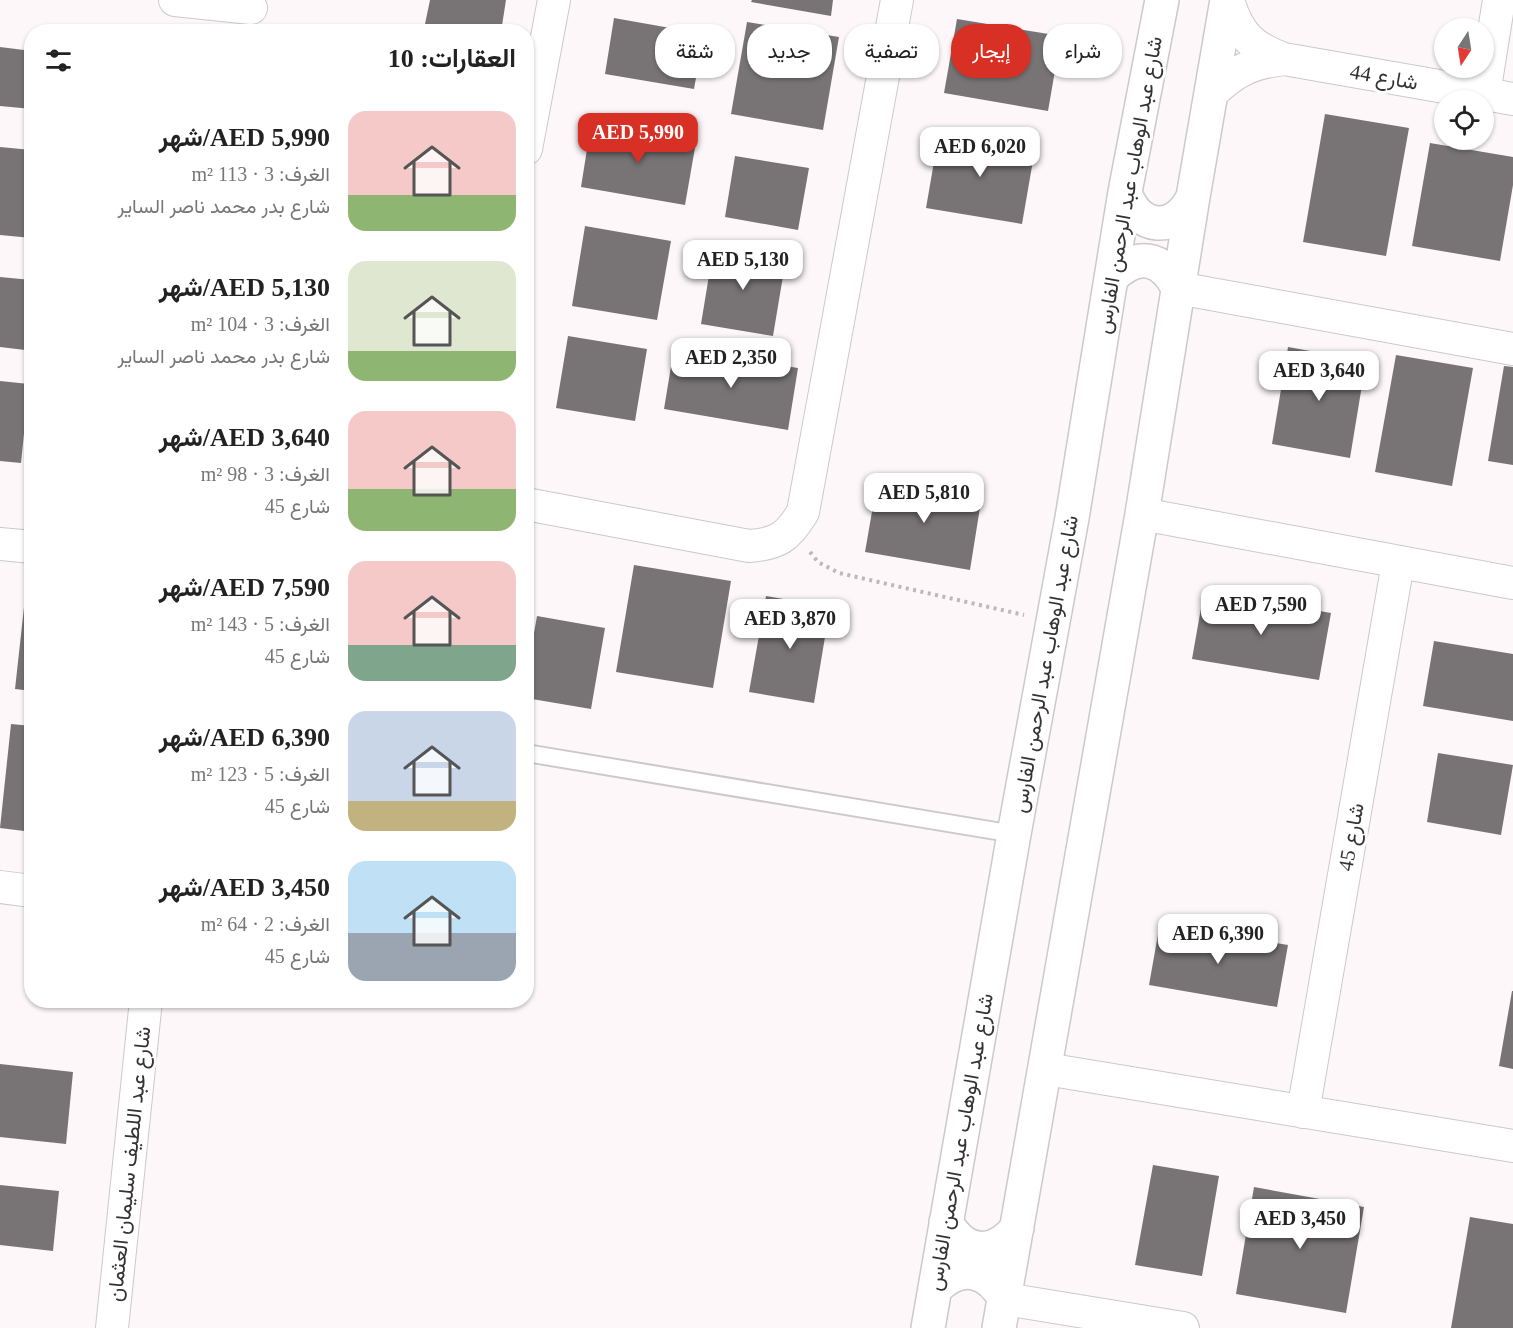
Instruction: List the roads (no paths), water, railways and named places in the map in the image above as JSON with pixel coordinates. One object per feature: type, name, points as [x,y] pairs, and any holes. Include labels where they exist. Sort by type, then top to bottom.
[{"type":"street","points":[[175,0],[250,13]]},
{"type":"street","points":[[534,106],[554,0]]},
{"type":"street","points":[[534,506],[749,546],[766,545],[792,531],[803,512],[897,0]]},
{"type":"street","name":"شارع عبد الوهاب عبد الرحمن الفارس","points":[[928,1328],[1072,518],[1125,192],[1162,0]]},
{"type":"street","points":[[1002,1313],[1142,514],[1192,197],[1228,0]]},
{"type":"street","name":"شارع 44","points":[[1228,0],[1234,19],[1246,38],[1263,52],[1284,59],[1498,97],[1499,0]]},
{"type":"street","name":"شارع 44","points":[[1212,94],[1226,79],[1244,68],[1284,59]]},
{"type":"street","points":[[1125,192],[1129,205],[1138,216],[1150,222],[1163,223],[1176,219],[1187,210],[1192,197]]},
{"type":"street","points":[[1112,277],[1124,265],[1140,260],[1157,263],[1170,273],[1178,288]]},
{"type":"street","points":[[1178,288],[1513,350]]},
{"type":"street","points":[[1142,514],[1513,583]]},
{"type":"street","points":[[0,544],[24,546]]},
{"type":"street","name":"شارع 45","points":[[1303,1112],[1398,562]]},
{"type":"street","points":[[0,887],[24,890]]},
{"type":"street","name":"شارع عبد اللطيف سليمان العثمان","points":[[112,1328],[145,1008]]},
{"type":"street","points":[[1046,1069],[1513,1146]]},
{"type":"street","points":[[946,1222],[954,1235],[965,1244],[979,1248],[994,1246],[1008,1240],[1017,1228]]},
{"type":"street","points":[[935,1289],[945,1278],[958,1273],[973,1272],[987,1277],[998,1286],[1002,1313]]},
{"type":"street","points":[[1002,1313],[1183,1328]]},
{"type":"lane","points":[[534,754],[1014,834]]}]
